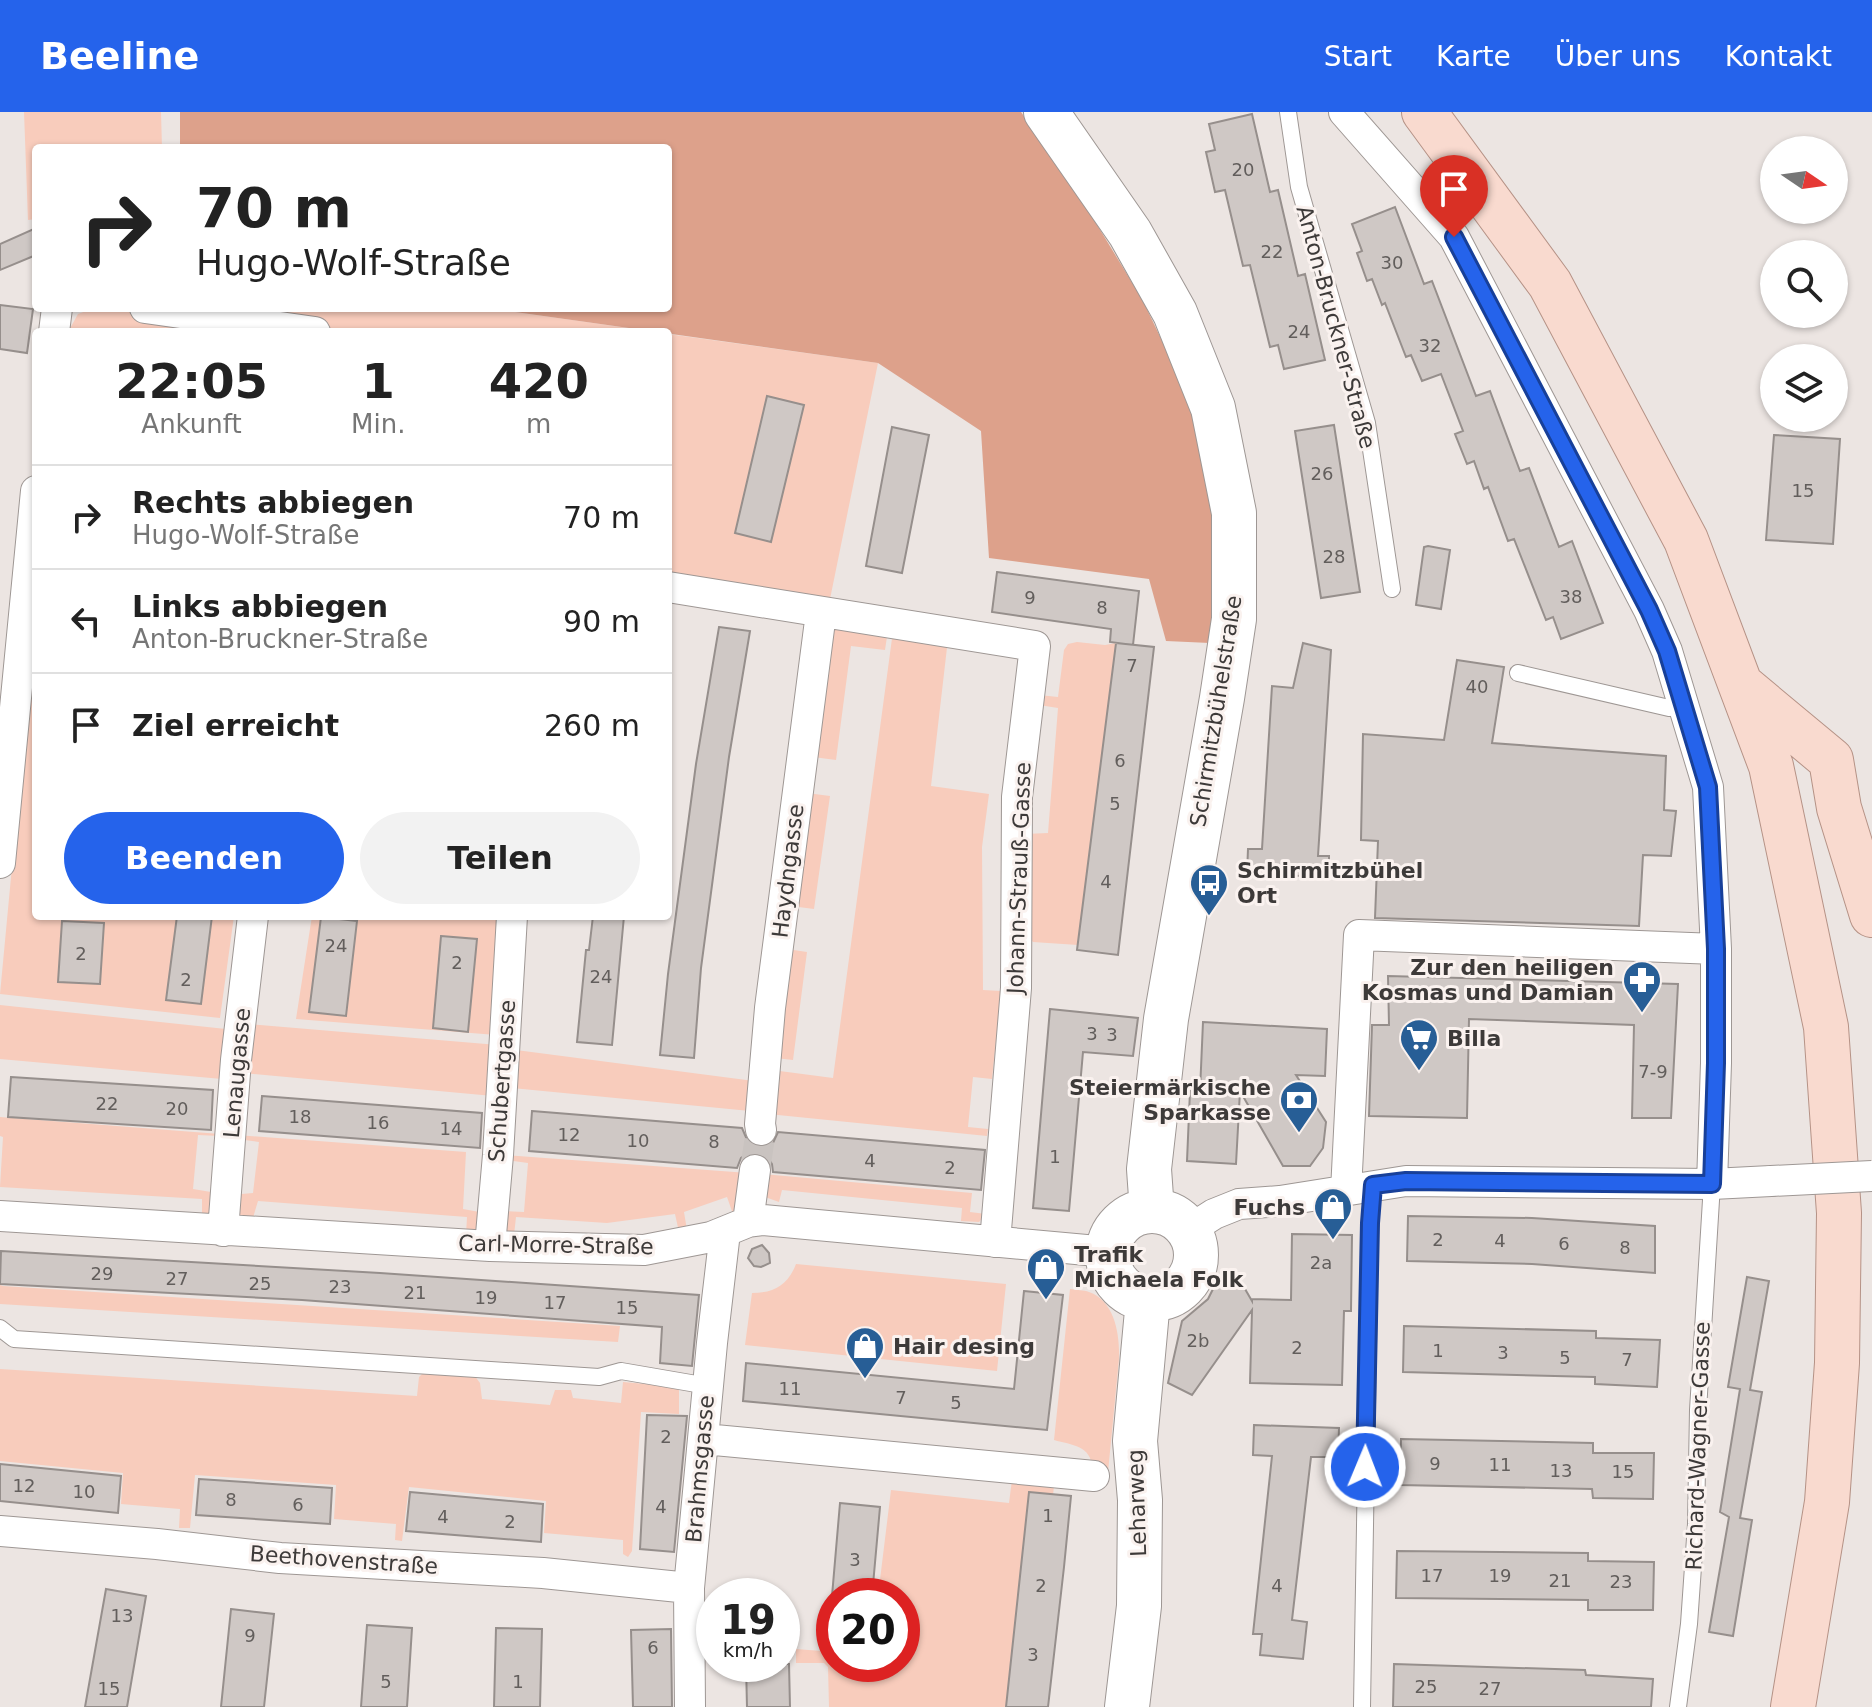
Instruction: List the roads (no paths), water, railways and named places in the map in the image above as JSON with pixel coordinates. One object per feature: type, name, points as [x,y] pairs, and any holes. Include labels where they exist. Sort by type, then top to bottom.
[{"type":"main road","name":"Schirmitzbühelstraße","points":[[1046,112],[1130,233],[1175,313],[1213,408],[1234,513],[1234,619],[1166,1019],[1149,1169],[1171,1221]]},
{"type":"main road","points":[[1424,112],[1550,284],[1686,540],[1771,766],[1826,1027],[1839,1213],[1837,1363],[1827,1502],[1793,1707]]},
{"type":"main road","points":[[1739,683],[1831,760],[1839,808],[1872,915]]},
{"type":"main road","points":[[1139,1213],[1171,1221],[1195,1243],[1197,1258],[1194,1272],[1187,1284],[1162,1299],[1148,1300],[1135,1296],[1114,1278],[1108,1252],[1118,1228],[1139,1213]]},
{"type":"main road","name":"Leharweg","points":[[1127,1707],[1139,1606],[1140,1500],[1135,1441],[1148,1300]]},
{"type":"street","points":[[1344,112],[1454,237],[1649,610],[1667,651],[1708,787],[1716,949],[1712,1184]]},
{"type":"street","points":[[173,312],[287,328]]},
{"type":"street","points":[[0,863],[32,536]]},
{"type":"street","name":"Johann-Strauß-Gasse","points":[[672,588],[1035,646],[1017,797],[1016,988],[995,1242]]},
{"type":"street","name":"Haydngasse","points":[[760,1127],[770,1008],[821,613]]},
{"type":"street","name":"Lenaugasse","points":[[223,1231],[236,1060],[253,920]]},
{"type":"street","name":"Schubertgasse","points":[[490,1246],[500,1139],[512,920]]},
{"type":"street","points":[[1359,1188],[1359,935],[1716,949]]},
{"type":"street","points":[[736,1227],[755,1170]]},
{"type":"street","points":[[1171,1221],[1214,1214],[1239,1204],[1406,1181],[1712,1184],[1872,1176]]},
{"type":"street","name":"Carl-Morre-Straße","points":[[0,1216],[490,1246],[644,1250],[763,1220],[1108,1252]]},
{"type":"street","name":"Brahmsgasse","points":[[690,1707],[689,1588],[708,1386],[736,1227]]},
{"type":"street","name":"Leharweg","points":[[704,1439],[1094,1476]]},
{"type":"street","name":"Beethovenstraße","points":[[0,1531],[280,1558],[543,1573],[689,1588]]},
{"type":"lane","name":"Anton-Bruckner-Straße","points":[[1288,112],[1299,187],[1367,423],[1392,589]]},
{"type":"lane","points":[[1518,673],[1669,708],[1684,707]]},
{"type":"lane","name":"Richard-Wagner-Gasse","points":[[1678,1707],[1689,1624],[1696,1524],[1698,1410],[1712,1184]]},
{"type":"lane","points":[[1359,1188],[1370,1223],[1362,1707]]},
{"type":"lane","points":[[0,1328],[14,1339],[599,1377],[621,1371],[708,1386]]},
{"type":"tunnel","points":[[755,1170],[761,1130]]},
{"type":"place","name":"Schirmitzbühel Ort","points":[[1209,917]]},
{"type":"place","name":"Zur den heiligen Kosmas und Damian","points":[[1642,1014]]},
{"type":"place","name":"Billa","points":[[1419,1072]]},
{"type":"place","name":"Steiermärkische Sparkasse","points":[[1299,1134]]},
{"type":"place","name":"Fuchs","points":[[1333,1241]]},
{"type":"place","name":"Trafik Michaela Folk","points":[[1046,1301]]},
{"type":"place","name":"Hair desing","points":[[865,1380]]}]
